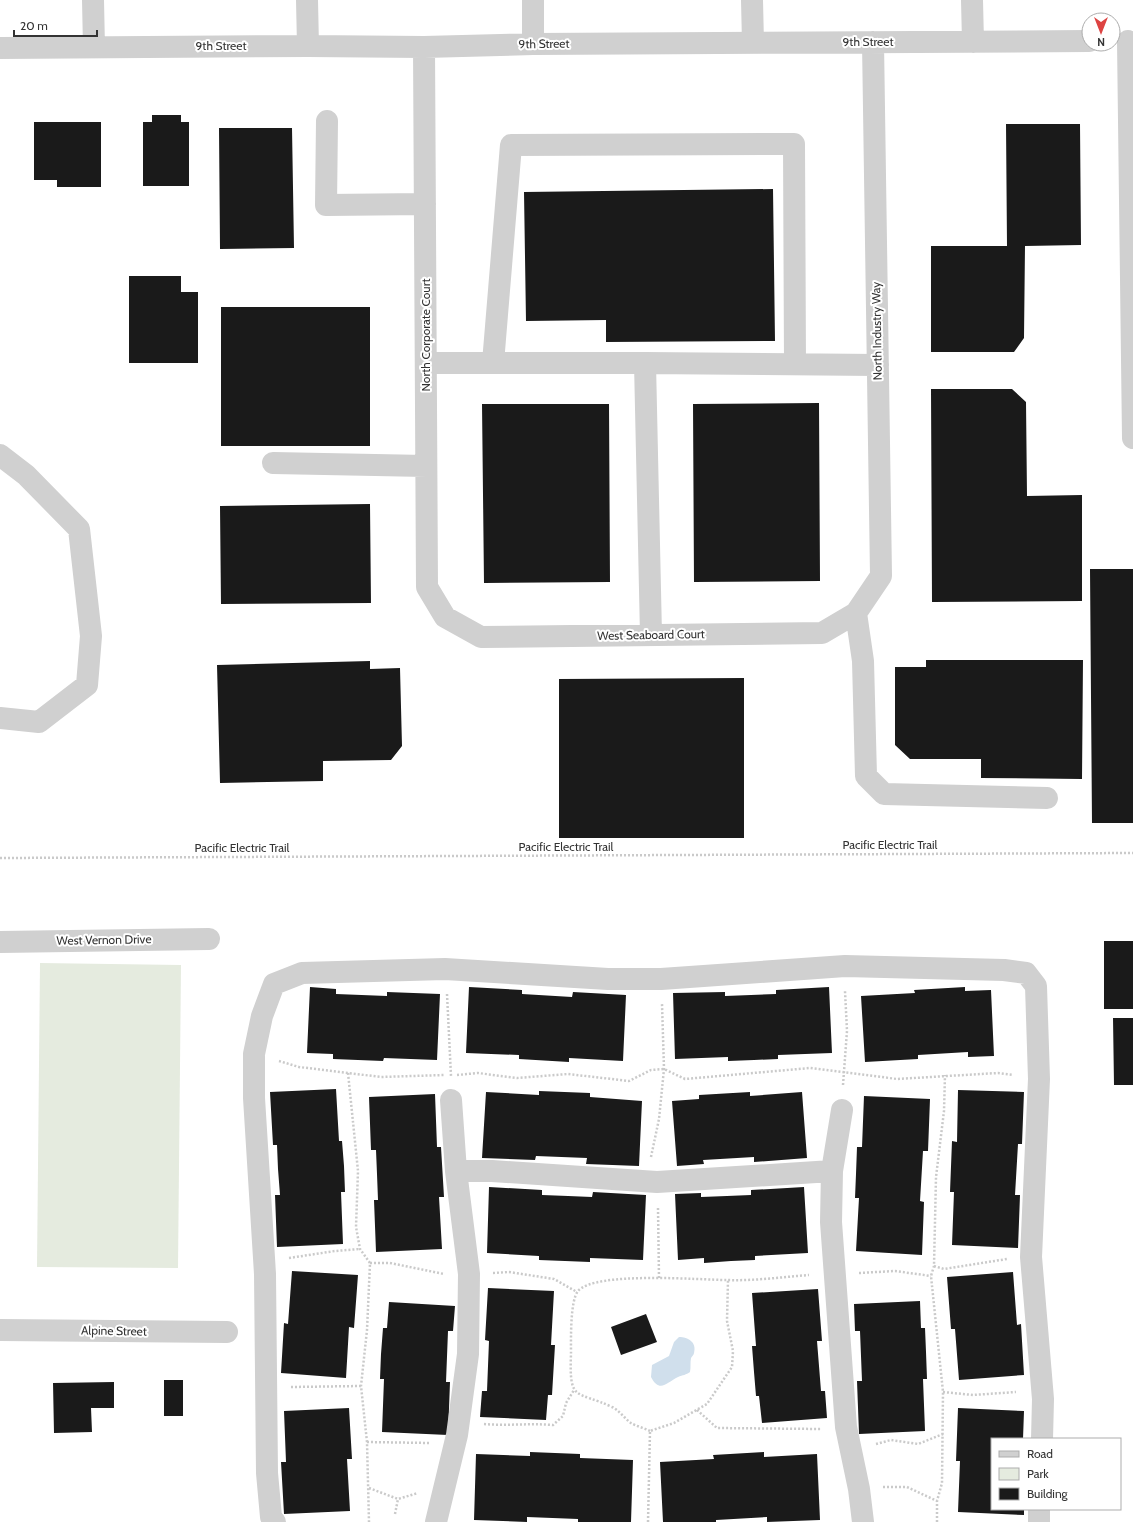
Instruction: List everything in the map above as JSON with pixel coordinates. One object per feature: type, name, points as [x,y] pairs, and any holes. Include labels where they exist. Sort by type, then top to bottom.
[{"type":"street","points":[[93,0],[94,47]]},
{"type":"street","points":[[307,0],[308,46]]},
{"type":"street","points":[[533,0],[533,44]]},
{"type":"street","points":[[752,0],[753,43]]},
{"type":"street","points":[[972,0],[972,42]]},
{"type":"street","name":"9th Street","points":[[0,48],[308,46],[424,47],[533,44],[1081,41]]},
{"type":"street","points":[[1125,41],[1131,145],[1133,438]]},
{"type":"street","name":"North Industry Way","points":[[856,613],[881,576],[873,42]]},
{"type":"street","name":"North Corporate Court","points":[[424,47],[427,587],[445,617]]},
{"type":"street","points":[[327,121],[326,205],[425,204]]},
{"type":"street","points":[[494,364],[511,145],[794,144],[795,364]]},
{"type":"street","points":[[426,364],[878,365]]},
{"type":"street","points":[[644,364],[651,635]]},
{"type":"street","points":[[0,455],[26,475],[79,529],[92,636],[87,685],[39,722],[0,718]]},
{"type":"street","points":[[273,463],[426,466]]},
{"type":"street","points":[[856,613],[864,661],[866,776],[884,794],[1046,798]]},
{"type":"street","name":"West Seaboard Court","points":[[445,617],[481,637],[822,633],[856,613]]},
{"type":"street","name":"West Vernon Drive","points":[[0,942],[209,939]]},
{"type":"street","points":[[275,1522],[271,1517],[267,1473],[264,1262],[254,1098],[254,1054],[262,1016],[274,984],[302,973],[445,969],[608,979],[661,979],[845,966],[1004,970],[1026,973],[1036,986],[1039,1079],[1031,1257],[1043,1389],[1042,1438]]},
{"type":"street","points":[[436,1522],[455,1446],[468,1354],[470,1274],[456,1171],[451,1100]]},
{"type":"street","points":[[842,1110],[832,1171],[831,1222],[846,1427],[859,1489],[863,1522]]},
{"type":"street","points":[[456,1171],[492,1171],[658,1182],[832,1171]]},
{"type":"street","name":"Alpine Street","points":[[0,1330],[227,1332]]},
{"type":"street","points":[[1039,1510],[1039,1522]]},
{"type":"path","name":"Pacific Electric Trail","points":[[0,858],[1133,853]]},
{"type":"path","points":[[842,1110],[847,1030],[844,999],[845,966]]},
{"type":"path","points":[[445,969],[451,1100]]},
{"type":"path","points":[[659,1278],[658,1182],[651,1155],[659,1120],[664,1069],[661,979]]},
{"type":"path","points":[[254,1054],[299,1067],[381,1077],[478,1073],[517,1078],[568,1074],[629,1080],[651,1070],[664,1069],[685,1079],[810,1068],[897,1079],[998,1073],[1039,1079]]},
{"type":"path","points":[[348,1073],[358,1171],[356,1227],[360,1249],[370,1263],[367,1330],[361,1386],[367,1442],[369,1522]]},
{"type":"path","points":[[937,1522],[938,1501],[942,1483],[943,1392],[931,1276],[934,1266],[936,1177],[944,1111],[945,1075]]},
{"type":"path","points":[[264,1262],[335,1251],[360,1249]]},
{"type":"path","points":[[934,1266],[944,1269],[1031,1257]]},
{"type":"path","points":[[459,1421],[506,1426],[531,1424],[553,1425],[563,1416],[566,1403],[574,1390],[570,1368],[572,1311],[577,1292],[583,1287],[605,1280],[659,1278],[728,1280],[811,1275],[834,1279],[858,1274],[895,1271],[931,1276]]},
{"type":"path","points":[[574,1390],[582,1396],[613,1407],[631,1423],[650,1431],[674,1422],[708,1404],[732,1367],[733,1351],[726,1321],[728,1280]]},
{"type":"path","points":[[266,1386],[304,1388],[361,1386]]},
{"type":"path","points":[[943,1392],[973,1396],[1043,1389]]},
{"type":"path","points":[[697,1410],[717,1428],[811,1430],[846,1427]]},
{"type":"path","points":[[648,1522],[650,1431]]},
{"type":"path","points":[[850,1450],[890,1440],[918,1444],[943,1434]]},
{"type":"path","points":[[367,1442],[412,1441],[455,1446]]},
{"type":"path","points":[[859,1489],[907,1487],[938,1501]]},
{"type":"path","points":[[369,1488],[398,1499],[418,1493],[425,1494]]},
{"type":"path","points":[[395,1514],[398,1499]]},
{"type":"green space","points":[[40,963],[181,965],[178,1268],[37,1267]]},
{"type":"water","points":[[679,1337],[686,1338],[691,1341],[695,1349],[691,1358],[690,1372],[664,1385],[657,1385],[651,1377],[652,1365],[669,1356],[674,1342]]},
{"type":"building","points":[[152,115],[181,115],[181,122],[189,122],[189,186],[143,186],[143,122],[152,122]]},
{"type":"building","points":[[34,122],[101,122],[101,187],[57,187],[57,180],[34,180]]},
{"type":"building","points":[[1006,124],[1080,124],[1081,245],[1025,246],[1024,338],[1014,352],[931,352],[931,246],[1007,246]]},
{"type":"building","points":[[219,128],[292,128],[294,248],[220,249]]},
{"type":"building","points":[[773,189],[775,341],[606,342],[606,320],[526,321],[524,192]]},
{"type":"building","points":[[129,276],[181,276],[181,292],[198,292],[198,363],[129,363]]},
{"type":"building","points":[[221,307],[370,307],[370,446],[221,446]]},
{"type":"building","points":[[931,389],[1012,389],[1026,402],[1027,496],[1082,495],[1082,601],[932,602]]},
{"type":"building","points":[[819,403],[820,581],[694,582],[693,404]]},
{"type":"building","points":[[482,404],[609,404],[610,582],[484,583]]},
{"type":"building","points":[[370,504],[371,603],[221,604],[220,506]]},
{"type":"building","points":[[1090,569],[1133,569],[1133,823],[1092,823]]},
{"type":"building","points":[[926,660],[1083,660],[1082,779],[981,778],[981,759],[910,759],[895,745],[895,667],[926,667]]},
{"type":"building","points":[[370,661],[370,669],[400,668],[402,746],[391,760],[323,761],[323,781],[220,783],[217,665]]},
{"type":"building","points":[[744,678],[744,838],[559,838],[559,679]]},
{"type":"building","points":[[1104,941],[1133,941],[1133,1009],[1104,1009]]},
{"type":"building","points":[[310,987],[336,989],[336,994],[387,996],[387,992],[440,994],[437,1060],[384,1058],[383,1061],[333,1059],[333,1054],[307,1053]]},
{"type":"building","points":[[469,987],[522,990],[522,994],[572,997],[573,992],[626,995],[623,1061],[569,1058],[569,1062],[519,1059],[519,1055],[466,1053]]},
{"type":"building","points":[[829,987],[832,1053],[778,1055],[778,1059],[728,1061],[728,1057],[675,1059],[673,993],[725,992],[725,996],[776,994],[776,990]]},
{"type":"building","points":[[965,987],[965,991],[991,990],[994,1056],[968,1057],[968,1052],[918,1055],[918,1059],[865,1062],[861,996],[915,993],[914,990]]},
{"type":"building","points":[[1113,1018],[1133,1018],[1133,1085],[1114,1085]]},
{"type":"building","points":[[336,1089],[339,1141],[342,1141],[344,1166],[345,1192],[341,1192],[343,1244],[277,1247],[275,1195],[280,1195],[277,1145],[273,1145],[270,1092]]},
{"type":"building","points":[[958,1090],[1024,1092],[1022,1144],[1018,1144],[1015,1195],[1020,1195],[1018,1248],[952,1245],[954,1192],[950,1192],[952,1141],[957,1142]]},
{"type":"building","points":[[539,1091],[590,1093],[590,1097],[642,1101],[639,1166],[586,1164],[587,1158],[536,1156],[535,1160],[482,1158],[486,1092],[539,1095]]},
{"type":"building","points":[[750,1092],[750,1096],[802,1092],[807,1158],[754,1162],[754,1157],[703,1160],[704,1164],[677,1166],[672,1101],[699,1099],[699,1095]]},
{"type":"building","points":[[435,1094],[437,1147],[441,1147],[444,1197],[439,1197],[442,1249],[376,1252],[374,1200],[378,1200],[376,1150],[371,1150],[369,1097]]},
{"type":"building","points":[[864,1096],[930,1099],[928,1151],[923,1151],[920,1201],[924,1202],[922,1255],[856,1251],[859,1198],[855,1198],[857,1147],[862,1147]]},
{"type":"building","points":[[489,1187],[542,1190],[542,1195],[592,1197],[593,1192],[646,1195],[643,1260],[590,1258],[590,1262],[539,1260],[539,1256],[487,1253]]},
{"type":"building","points":[[804,1187],[808,1253],[755,1256],[755,1260],[704,1263],[704,1258],[678,1260],[675,1194],[701,1193],[701,1197],[751,1195],[751,1190]]},
{"type":"building","points":[[292,1271],[358,1275],[354,1328],[349,1327],[346,1378],[281,1373],[284,1323],[288,1324]]},
{"type":"building","points":[[1013,1272],[1017,1325],[1021,1324],[1024,1375],[959,1380],[955,1329],[951,1329],[947,1277]]},
{"type":"building","points":[[488,1288],[554,1291],[551,1345],[555,1345],[552,1395],[548,1395],[546,1420],[480,1417],[482,1391],[487,1391],[489,1341],[485,1340]]},
{"type":"building","points":[[818,1289],[822,1341],[817,1341],[821,1391],[825,1391],[827,1418],[762,1423],[759,1396],[756,1396],[752,1346],[756,1346],[752,1293]]},
{"type":"building","points":[[920,1301],[921,1328],[925,1328],[926,1352],[927,1379],[923,1379],[925,1431],[859,1434],[857,1381],[862,1381],[860,1331],[855,1331],[854,1304]]},
{"type":"building","points":[[389,1302],[455,1306],[453,1331],[448,1331],[446,1382],[450,1382],[448,1435],[382,1432],[384,1379],[380,1379],[381,1354],[383,1328],[387,1328]]},
{"type":"building","points":[[646,1314],[657,1342],[621,1355],[611,1327]]},
{"type":"building","points":[[164,1380],[183,1380],[183,1416],[164,1416]]},
{"type":"building","points":[[114,1382],[114,1408],[91,1408],[92,1432],[54,1433],[53,1383]]},
{"type":"building","points":[[349,1408],[352,1459],[347,1459],[350,1511],[284,1514],[281,1462],[286,1462],[284,1411]]},
{"type":"building","points":[[958,1408],[1024,1411],[1023,1438],[991,1438],[991,1510],[1024,1510],[1024,1515],[958,1512],[960,1461],[956,1461]]},
{"type":"building","points":[[530,1452],[580,1454],[580,1458],[633,1460],[631,1522],[578,1522],[578,1519],[527,1517],[527,1522],[474,1520],[476,1454],[530,1456]]},
{"type":"building","points":[[764,1452],[764,1457],[817,1454],[820,1520],[767,1522],[767,1517],[716,1520],[716,1522],[663,1522],[660,1462],[714,1459],[713,1455]]}]
